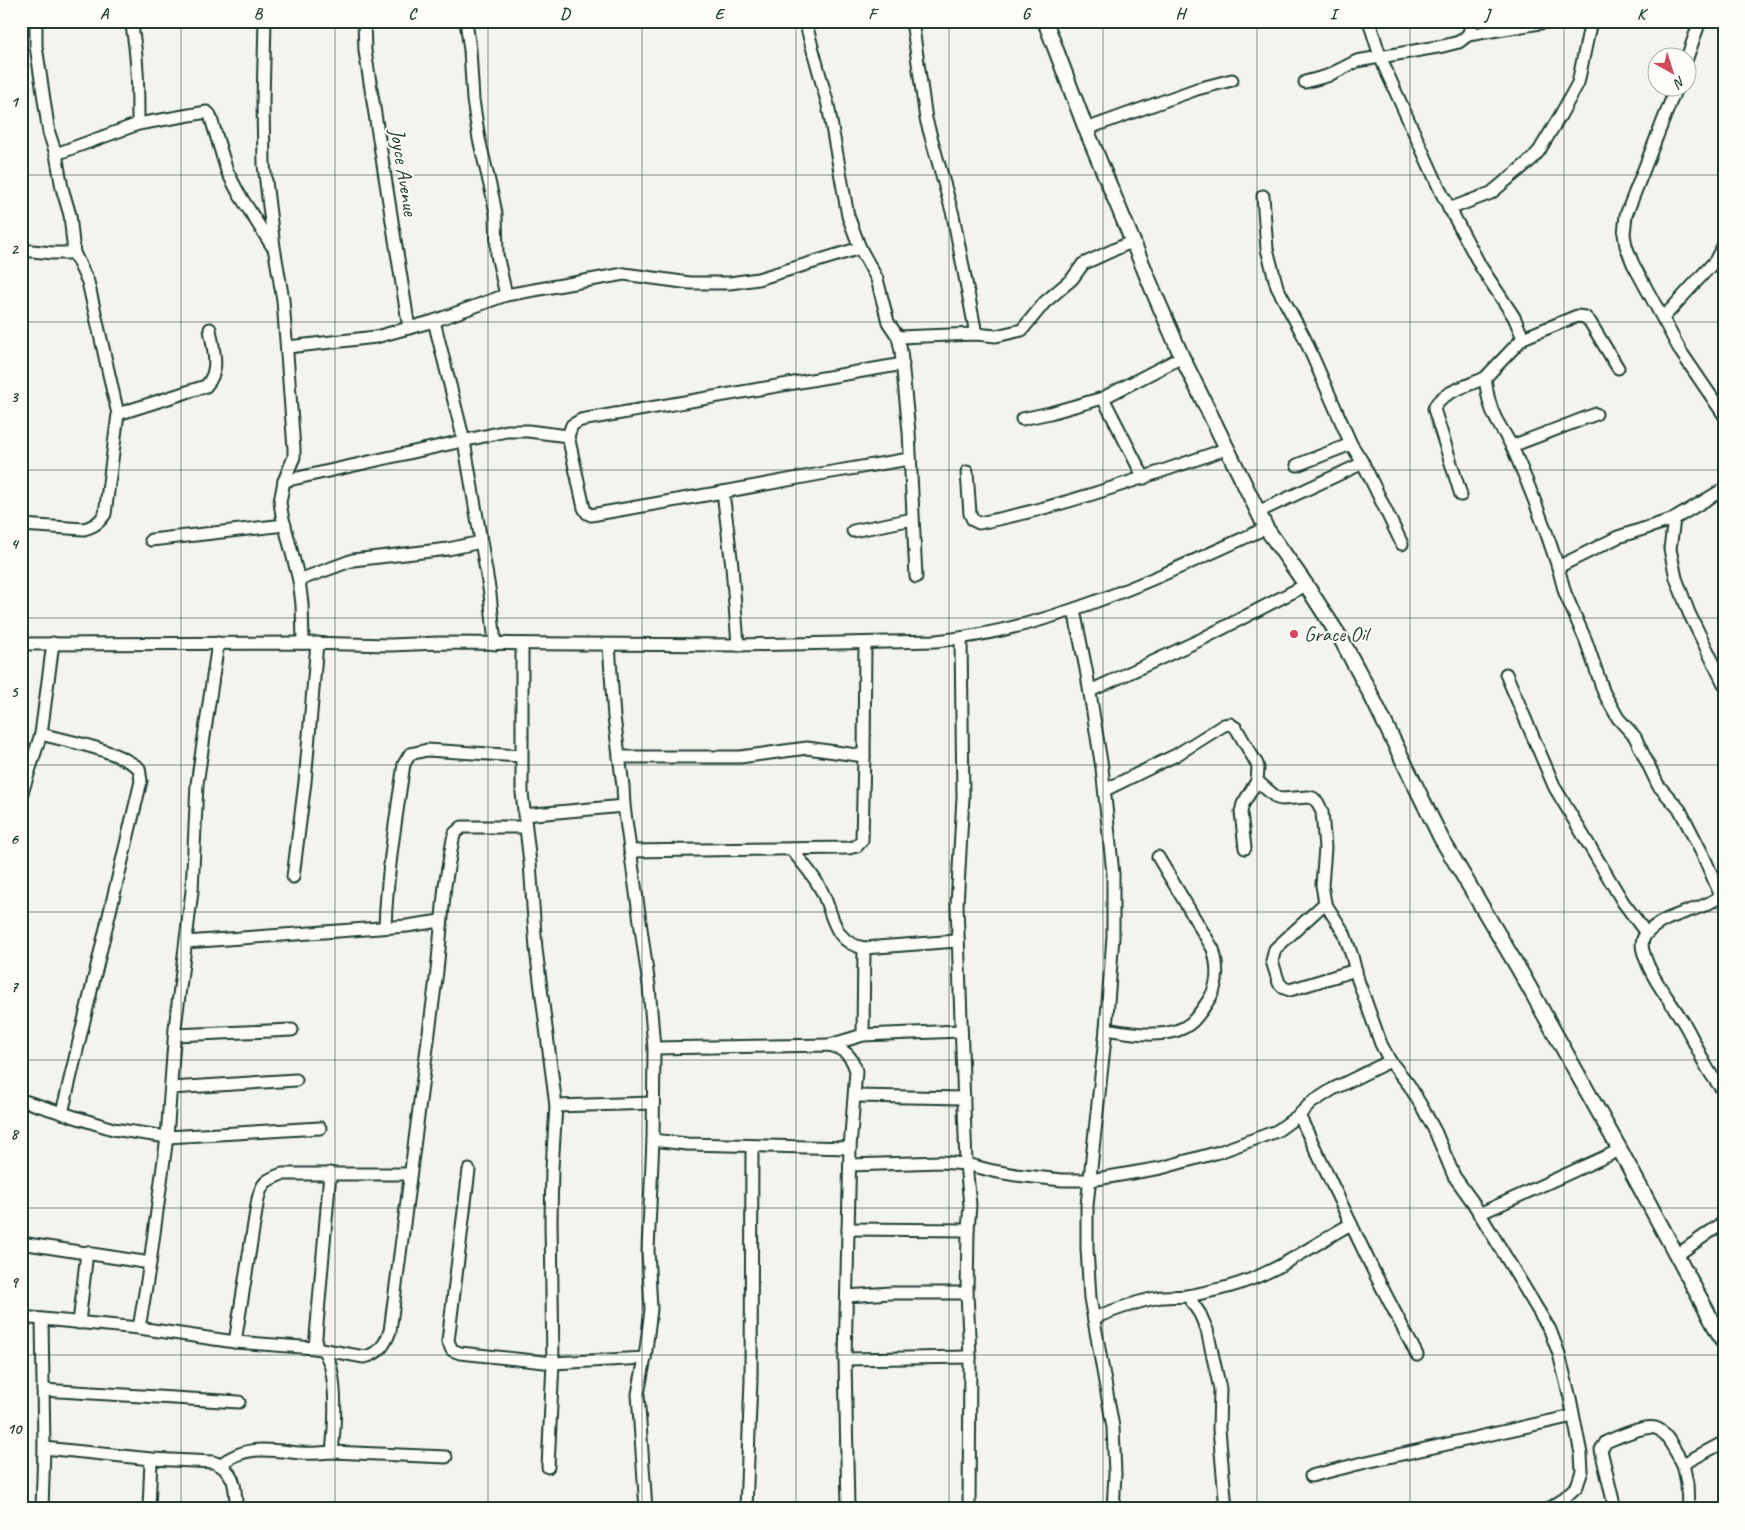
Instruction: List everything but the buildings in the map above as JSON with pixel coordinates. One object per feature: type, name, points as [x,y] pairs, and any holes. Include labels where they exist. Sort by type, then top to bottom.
[{"type":"main road","points":[[1045,21],[1086,129],[1182,357],[1266,528],[1341,639],[1445,844],[1520,971],[1724,1342]]},
{"type":"street","points":[[21,525],[84,530],[100,522],[105,514],[118,414],[88,282],[74,253],[70,215],[50,133],[36,46],[36,21]]},
{"type":"street","points":[[130,21],[135,43],[138,124]]},
{"type":"street","points":[[265,21],[264,165],[288,347],[294,449],[294,457],[284,481],[280,502],[302,604],[303,643]]},
{"type":"street","name":"Joyce Avenue","points":[[364,21],[365,51],[409,328]]},
{"type":"street","points":[[466,21],[473,100],[479,139],[496,214],[497,255],[506,295]]},
{"type":"street","points":[[805,21],[828,105],[848,216],[860,248],[873,271],[888,322],[898,337],[903,364],[916,577]]},
{"type":"street","points":[[912,21],[926,119],[953,215],[976,334]]},
{"type":"street","points":[[1369,21],[1380,56],[1449,209],[1481,267],[1514,317],[1523,338]]},
{"type":"street","points":[[1468,35],[1471,21]]},
{"type":"street","points":[[1305,82],[1327,76],[1357,60],[1444,46],[1459,42],[1468,35],[1552,21]]},
{"type":"street","points":[[1449,209],[1491,193],[1531,160],[1539,151],[1578,83],[1591,21]]},
{"type":"street","points":[[1691,48],[1700,21]]},
{"type":"street","points":[[1086,129],[1197,90],[1232,80]]},
{"type":"street","points":[[1672,98],[1626,215],[1624,234],[1626,246],[1633,264],[1681,352],[1724,416]]},
{"type":"street","points":[[56,154],[138,124],[207,112],[210,115],[228,171],[239,194],[265,237],[274,247]]},
{"type":"street","points":[[1263,196],[1267,249],[1277,286],[1308,345],[1351,444],[1363,463],[1402,544]]},
{"type":"street","points":[[898,337],[976,334],[996,336],[1022,330],[1046,302],[1072,279],[1083,264],[1133,240]]},
{"type":"street","points":[[1663,318],[1721,264],[1724,244]]},
{"type":"street","points":[[288,347],[376,337],[434,321],[506,295],[624,274],[690,283],[744,282],[860,248]]},
{"type":"street","points":[[21,250],[74,253]]},
{"type":"street","points":[[1462,495],[1434,409],[1442,397],[1485,378],[1523,338],[1577,316],[1586,317],[1590,322],[1618,368]]},
{"type":"street","points":[[434,321],[464,441],[490,594],[495,644]]},
{"type":"street","points":[[118,414],[206,386],[212,379],[216,364],[210,329]]},
{"type":"street","points":[[1022,418],[1050,413],[1103,398],[1182,357]]},
{"type":"street","points":[[903,364],[581,420],[572,425],[568,436],[584,508],[591,515],[909,460]]},
{"type":"street","points":[[1485,378],[1489,403],[1512,446],[1536,502],[1558,566],[1565,593],[1586,641],[1604,693],[1618,718],[1635,737],[1658,785],[1680,810],[1723,895],[1703,906],[1663,921],[1643,937],[1642,946],[1644,956],[1663,990],[1687,1028],[1706,1066],[1724,1092]]},
{"type":"street","points":[[1103,398],[1144,478]]},
{"type":"street","points":[[1512,446],[1596,414]]},
{"type":"street","points":[[284,481],[507,432],[518,431],[568,436]]},
{"type":"street","points":[[1297,465],[1351,444]]},
{"type":"street","points":[[967,472],[970,514],[973,520],[979,523],[1018,516],[1144,478],[1226,448]]},
{"type":"street","points":[[1258,512],[1363,463]]},
{"type":"street","points":[[1558,566],[1618,537],[1674,519],[1724,489]]},
{"type":"street","points":[[724,492],[738,645]]},
{"type":"street","points":[[853,532],[913,519]]},
{"type":"street","points":[[1674,519],[1670,549],[1676,578],[1689,613],[1724,684]]},
{"type":"street","points":[[151,540],[285,525]]},
{"type":"street","points":[[21,644],[317,643],[391,645],[438,643],[738,645],[962,639],[1014,628],[1074,610],[1181,567],[1266,528]]},
{"type":"street","points":[[298,580],[352,560],[481,542]]},
{"type":"street","points":[[1090,691],[1202,639],[1306,585]]},
{"type":"street","points":[[1074,610],[1090,691],[1105,790],[1113,874],[1113,937],[1106,1029],[1087,1204],[1090,1298],[1113,1427],[1115,1474],[1113,1509]]},
{"type":"street","points":[[962,639],[963,798],[956,904],[966,1164],[970,1205],[967,1293],[970,1357],[969,1509]]},
{"type":"street","points":[[21,796],[41,734],[53,643]]},
{"type":"street","points":[[139,1328],[167,1137],[174,1035],[192,891],[196,784],[218,643]]},
{"type":"street","points":[[293,877],[305,782],[317,643]]},
{"type":"street","points":[[630,851],[849,848],[857,846],[862,840],[865,643]]},
{"type":"street","points":[[522,644],[521,756],[524,821],[530,863],[536,949],[556,1106],[551,1220],[553,1363],[548,1467]]},
{"type":"street","points":[[609,644],[624,806],[649,986],[654,1048],[653,1140],[648,1250],[651,1309],[638,1394],[646,1509]]},
{"type":"street","points":[[1506,674],[1555,788],[1623,902],[1646,934]]},
{"type":"street","points":[[1105,790],[1176,756],[1224,725],[1230,724],[1236,728],[1257,764],[1257,780],[1243,804],[1241,812],[1245,848]]},
{"type":"street","points":[[41,734],[109,752],[129,761],[139,768],[141,781],[62,1113]]},
{"type":"street","points":[[619,757],[740,757],[807,748],[864,756]]},
{"type":"street","points":[[385,926],[393,841],[406,759],[414,752],[427,750],[521,756]]},
{"type":"street","points":[[1257,780],[1277,798],[1308,797],[1313,798],[1318,803],[1322,812],[1325,848],[1322,885],[1325,903],[1344,933],[1378,1037],[1390,1061],[1422,1107],[1435,1131],[1454,1176],[1550,1330],[1559,1354],[1573,1416],[1582,1471],[1577,1486],[1549,1509]]},
{"type":"street","points":[[21,1317],[139,1328],[236,1342],[319,1349],[364,1357],[382,1348],[390,1332],[409,1174],[437,971],[444,886],[455,833],[462,827],[468,826],[524,821],[624,806]]},
{"type":"street","points":[[791,849],[820,887],[839,934],[855,947],[864,948],[958,941]]},
{"type":"street","points":[[1106,1029],[1146,1034],[1181,1029],[1191,1023],[1211,997],[1217,978],[1218,964],[1213,949],[1158,857]]},
{"type":"street","points":[[1325,903],[1276,949],[1272,961],[1279,983],[1284,988],[1290,990],[1356,970]]},
{"type":"street","points":[[186,942],[385,926],[413,926],[440,921]]},
{"type":"street","points":[[863,1036],[864,948]]},
{"type":"street","points":[[174,1035],[292,1030]]},
{"type":"street","points":[[654,1048],[830,1045],[863,1036],[961,1031]]},
{"type":"street","points":[[830,1045],[845,1051],[854,1062],[856,1071],[850,1148],[848,1296],[845,1359],[848,1509]]},
{"type":"street","points":[[850,1165],[941,1162],[966,1164],[993,1171],[1062,1180],[1091,1180],[1161,1168],[1218,1152],[1278,1130],[1299,1115],[1311,1103],[1327,1093],[1390,1061]]},
{"type":"street","points":[[171,1088],[296,1080]]},
{"type":"street","points":[[855,1096],[964,1098]]},
{"type":"street","points":[[21,1100],[113,1129],[167,1137],[320,1128]]},
{"type":"street","points":[[556,1106],[653,1103]]},
{"type":"street","points":[[1299,1115],[1417,1356]]},
{"type":"street","points":[[653,1140],[687,1144],[752,1147],[850,1148]]},
{"type":"street","points":[[746,1509],[751,1380],[752,1147]]},
{"type":"street","points":[[1479,1214],[1620,1150]]},
{"type":"street","points":[[469,1170],[448,1341],[452,1350],[460,1353],[553,1363],[645,1358]]},
{"type":"street","points":[[330,1173],[319,1349],[331,1366],[334,1434],[332,1452]]},
{"type":"street","points":[[236,1342],[258,1199],[261,1186],[265,1182],[282,1174],[409,1174]]},
{"type":"street","points":[[1677,1255],[1724,1222]]},
{"type":"street","points":[[1094,1318],[1144,1300],[1188,1296],[1229,1287],[1257,1278],[1281,1267],[1351,1224]]},
{"type":"street","points":[[848,1229],[968,1230]]},
{"type":"street","points":[[21,1243],[150,1263]]},
{"type":"street","points":[[79,1323],[87,1252]]},
{"type":"street","points":[[848,1296],[891,1293],[967,1293]]},
{"type":"street","points":[[1188,1296],[1200,1314],[1207,1330],[1220,1389],[1219,1429],[1226,1509]]},
{"type":"street","points":[[42,1320],[44,1448],[42,1509]]},
{"type":"street","points":[[845,1359],[970,1357]]},
{"type":"street","points":[[43,1390],[239,1402]]},
{"type":"street","points":[[1311,1476],[1573,1416]]},
{"type":"street","points":[[1615,1509],[1601,1450],[1606,1442],[1650,1427],[1659,1429],[1665,1435],[1683,1464],[1688,1509]]},
{"type":"street","points":[[1683,1464],[1724,1442]]},
{"type":"street","points":[[44,1448],[150,1459],[213,1462],[231,1474],[236,1509]]},
{"type":"street","points":[[220,1465],[241,1452],[257,1449],[300,1453],[332,1452],[446,1457]]},
{"type":"street","points":[[149,1509],[150,1459]]},
{"type":"place","name":"Grace Oil","points":[[1294,634]]}]
